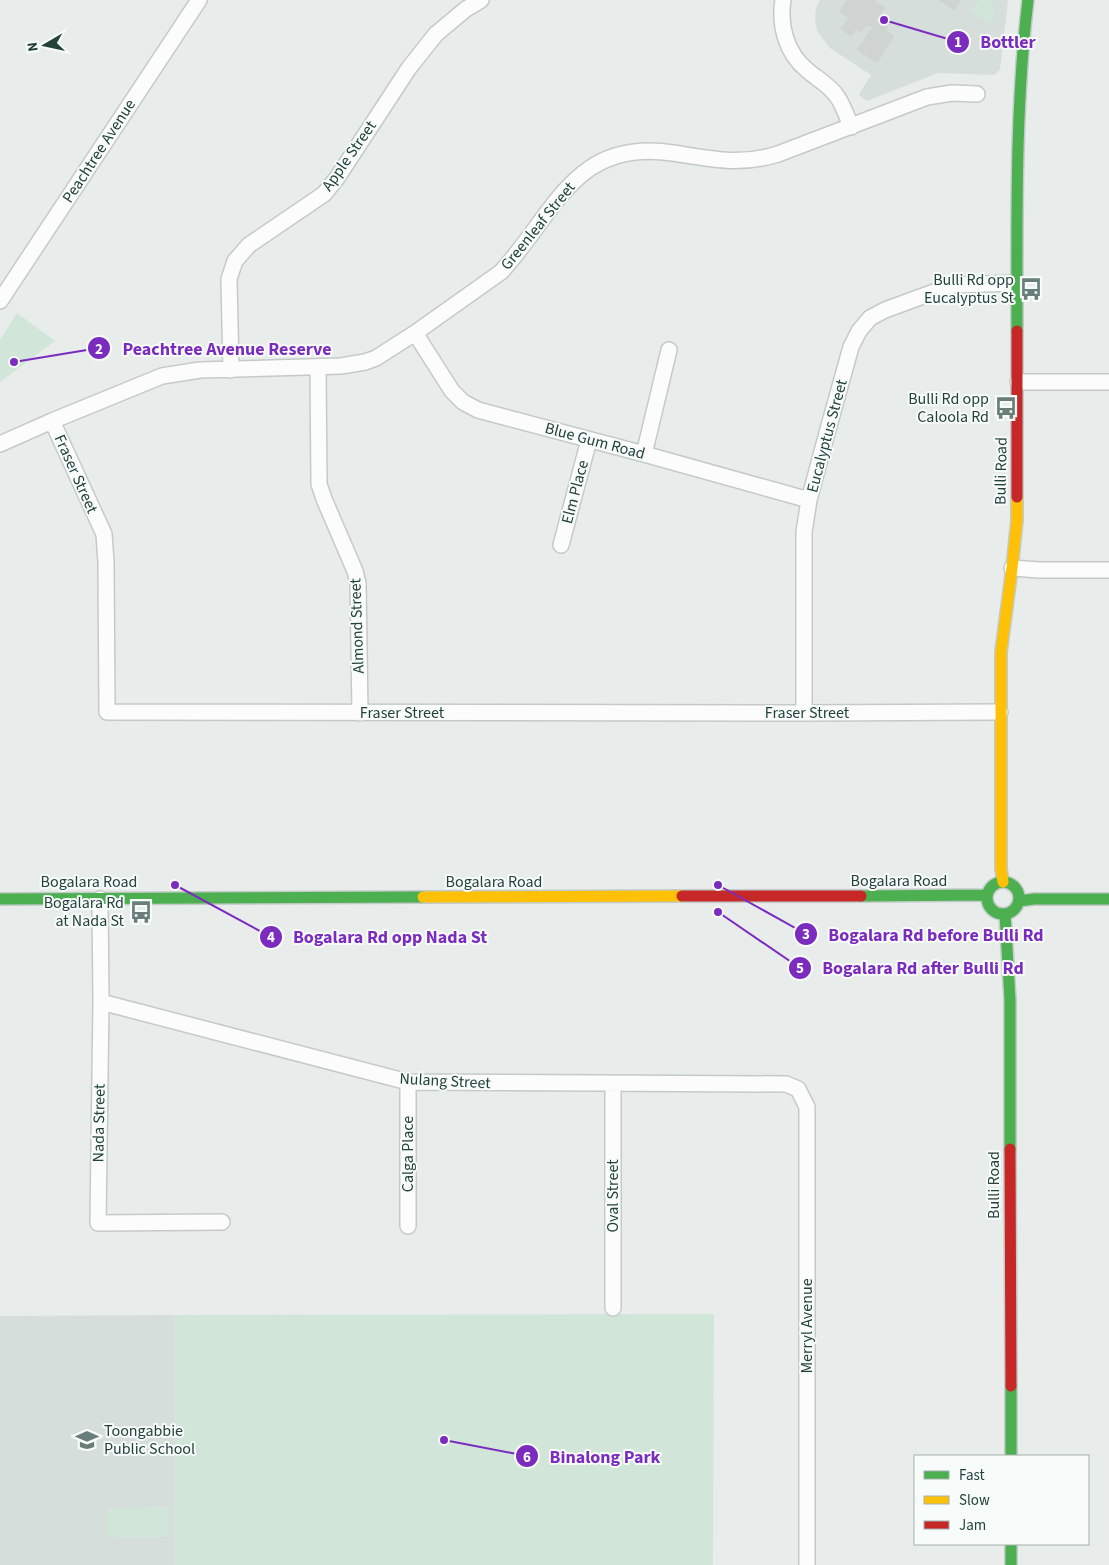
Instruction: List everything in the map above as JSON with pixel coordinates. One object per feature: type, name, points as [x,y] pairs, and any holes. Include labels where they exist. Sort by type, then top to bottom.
[{"type":"street","name":"Peachtree Avenue","points":[[0,301],[199,0]]},
{"type":"street","name":"Apple Street","points":[[231,370],[229,279],[235,261],[249,245],[324,194],[337,178],[409,68],[436,34],[466,9],[481,0]]},
{"type":"street","points":[[783,0],[783,31],[791,51],[805,69],[835,93],[851,126]]},
{"type":"street","name":"Bulli Road","points":[[1003,882],[1001,869],[1001,652],[1017,520],[1019,120],[1028,0]]},
{"type":"street","name":"Greenleaf Street","points":[[0,443],[162,376],[181,372],[318,367],[365,362],[376,358],[501,272],[568,188],[589,168],[603,160],[632,151],[648,150],[727,161],[753,161],[778,154],[927,97],[952,93],[977,94]]},
{"type":"street","name":"Eucalyptus Street","points":[[804,713],[804,532],[810,500],[851,347],[870,318],[885,310],[953,285],[1017,282]]},
{"type":"street","name":"Blue Gum Road","points":[[414,333],[452,391],[464,402],[478,410],[810,500]]},
{"type":"street","points":[[644,454],[670,350]]},
{"type":"street","name":"Almond Street","points":[[318,367],[318,484],[355,571],[358,583],[360,713]]},
{"type":"street","points":[[1018,382],[1109,382]]},
{"type":"street","name":"Fraser Street","points":[[52,421],[104,534],[106,562],[107,712],[1000,712]]},
{"type":"street","name":"Elm Place","points":[[561,545],[589,440]]},
{"type":"street","points":[[1012,568],[1109,570]]},
{"type":"street","points":[[1010,883],[1019,894],[1019,901],[1012,912],[999,914],[993,910],[987,901],[988,896],[994,884],[1010,883]]},
{"type":"street","name":"Bogalara Road","points":[[0,898],[988,896]]},
{"type":"street","name":"Nada Street","points":[[100,899],[101,1002],[98,1223],[222,1222]]},
{"type":"street","points":[[1019,901],[1038,899],[1109,899]]},
{"type":"street","name":"Bulli Road","points":[[1005,914],[1010,1010],[1011,1455]]},
{"type":"street","name":"Nulang Street","points":[[101,1002],[408,1082],[786,1084],[798,1089]]},
{"type":"street","name":"Calga Place","points":[[408,1082],[408,1226]]},
{"type":"street","name":"Oval Street","points":[[613,1084],[613,1308]]},
{"type":"street","name":"Merryl Avenue","points":[[798,1089],[807,1107],[807,1565]]},
{"type":"street","points":[[1011,1545],[1011,1565]]},
{"type":"shaded area","points":[[820,0],[1008,0],[1000,69],[995,75],[938,73],[867,101],[859,94],[871,75],[830,48],[817,31],[816,8]]},
{"type":"shaded area","name":"Toongabbie Public School","points":[[174,1315],[174,1565],[0,1565],[0,1316]]},
{"type":"green space","points":[[978,0],[990,0],[994,6],[993,18],[990,24],[971,11]]},
{"type":"green space","points":[[17,313],[55,341],[0,382],[0,340]]},
{"type":"green space","points":[[714,1314],[713,1565],[174,1565],[174,1315]]},
{"type":"green space","points":[[168,1507],[168,1537],[108,1538],[108,1508]]},
{"type":"building","points":[[847,0],[861,0],[849,18],[839,12]]},
{"type":"building","points":[[861,0],[876,0],[851,36],[841,29]]},
{"type":"building","points":[[939,0],[961,0],[955,10]]},
{"type":"building","points":[[875,1],[885,8],[871,27],[866,25],[861,33],[856,29]]},
{"type":"building","points":[[881,15],[891,22],[885,30],[894,36],[877,63],[857,50]]},
{"type":"traffic: fast","points":[[1017,331],[1019,123],[1028,0]]},
{"type":"traffic: fast","points":[[1003,882],[1009,883],[1014,887],[1018,892],[1019,898],[1018,904],[1014,909],[1009,913],[1003,914],[997,913],[992,909],[988,904],[987,898],[988,892],[992,887],[997,883],[1003,882]]},
{"type":"traffic: fast","points":[[861,896],[987,895]]},
{"type":"traffic: fast","points":[[0,899],[423,897]]},
{"type":"traffic: fast","points":[[1019,901],[1034,899],[1109,899]]},
{"type":"traffic: fast","points":[[1005,914],[1010,1000],[1010,1149]]},
{"type":"traffic: fast","points":[[1011,1386],[1011,1455]]},
{"type":"traffic: fast","points":[[1011,1545],[1011,1565]]},
{"type":"traffic: slow","points":[[1003,882],[1001,869],[1001,652],[1017,520],[1017,497]]},
{"type":"traffic: slow","points":[[423,897],[682,896]]},
{"type":"traffic: jam","points":[[1017,331],[1017,497]]},
{"type":"traffic: jam","points":[[682,896],[861,896]]},
{"type":"traffic: jam","points":[[1010,1149],[1011,1386]]},
{"type":"place","name":"Bottler","points":[[884,20]]},
{"type":"place","name":"Bulli Rd opp Eucalyptus St","points":[[1031,289]]},
{"type":"place","name":"Peachtree Avenue Reserve","points":[[14,362]]},
{"type":"place","name":"Bulli Rd opp Caloola Rd","points":[[1006,408]]},
{"type":"place","name":"Bogalara Rd opp Nada St","points":[[175,885]]},
{"type":"place","name":"Bogalara Rd before Bulli Rd","points":[[718,885]]},
{"type":"place","name":"Bogalara Rd at Nada St","points":[[141,912]]},
{"type":"place","name":"Bogalara Rd after Bulli Rd","points":[[718,912]]},
{"type":"place","name":"Toongabbie Public School","points":[[87,1440]]},
{"type":"place","name":"Binalong Park","points":[[444,1440]]}]
